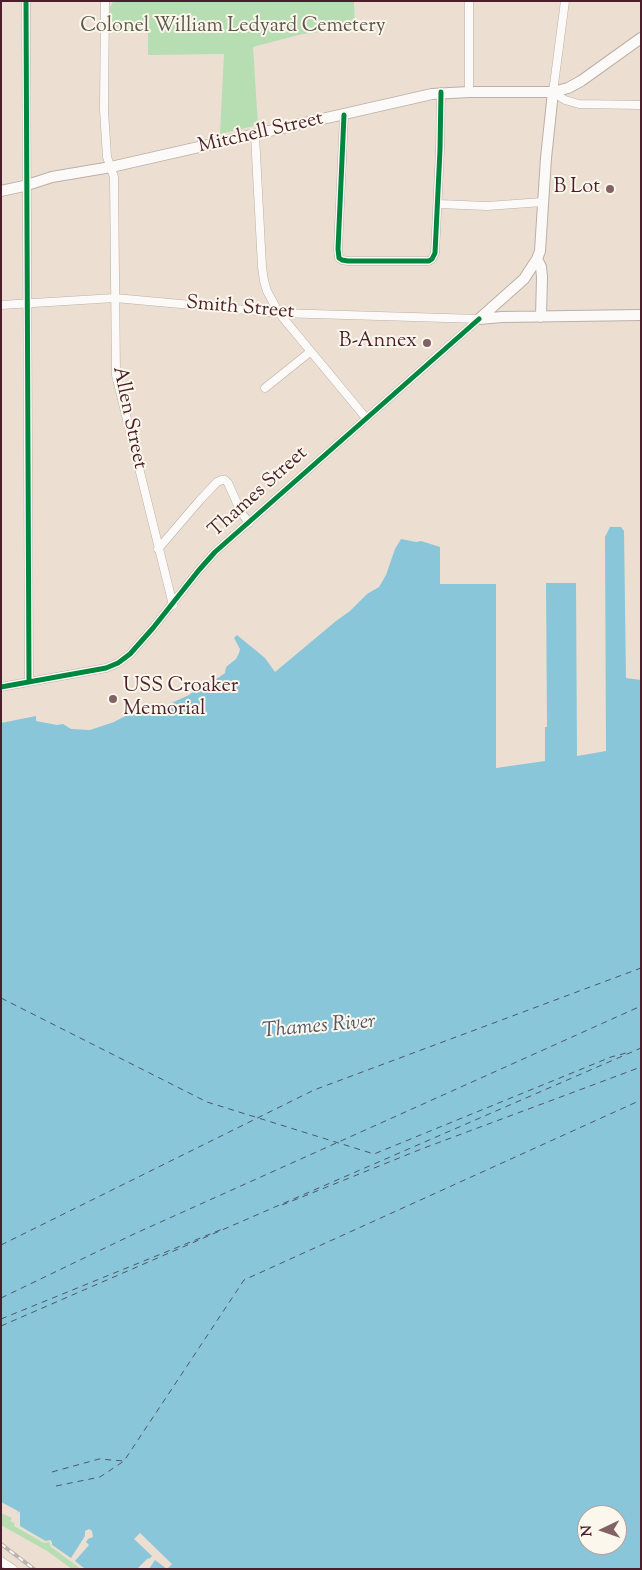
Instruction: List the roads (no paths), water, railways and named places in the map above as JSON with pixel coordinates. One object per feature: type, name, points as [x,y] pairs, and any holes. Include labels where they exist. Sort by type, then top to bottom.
[{"type":"main road","name":"Mitchell Street","points":[[1,191],[27,185],[52,176],[111,167],[441,92],[553,92],[568,88],[581,81],[641,38]]},
{"type":"main road","points":[[479,319],[524,279],[537,259],[542,240],[546,158],[553,92]]},
{"type":"main road","points":[[537,259],[541,267],[542,277],[541,317]]},
{"type":"main road","points":[[479,319],[641,315]]},
{"type":"street","points":[[26,1],[29,682]]},
{"type":"street","name":"Allen Street","points":[[105,1],[104,110],[107,157],[114,177],[115,366],[117,385],[172,605]]},
{"type":"street","points":[[469,1],[469,92]]},
{"type":"street","points":[[565,1],[553,92],[566,100],[579,104],[641,105]]},
{"type":"street","points":[[344,115],[339,258],[348,261],[425,262],[432,259],[435,253],[441,92]]},
{"type":"street","points":[[255,135],[264,281],[279,313],[366,418]]},
{"type":"street","points":[[438,204],[487,206],[543,202]]},
{"type":"street","name":"Smith Street","points":[[1,305],[115,298],[279,313],[479,319]]},
{"type":"street","name":"Thames Street","points":[[1,687],[94,671],[118,663],[137,647],[204,564],[479,319]]},
{"type":"street","points":[[265,388],[310,352]]},
{"type":"street","points":[[158,549],[200,500],[217,482],[222,480],[228,483],[241,512],[249,523]]},
{"type":"street","points":[[1,1561],[13,1569]]},
{"type":"water","name":"Thames River","points":[[610,527],[621,527],[624,531],[626,678],[641,680],[641,1569],[85,1569],[52,1545],[52,1542],[46,1541],[16,1524],[18,1511],[1,1502],[1,723],[36,716],[36,721],[57,725],[63,724],[71,729],[90,730],[114,722],[131,713],[156,710],[189,695],[206,682],[218,678],[225,673],[226,667],[236,659],[239,653],[240,649],[234,638],[237,635],[265,658],[275,672],[350,611],[367,594],[379,587],[401,539],[421,541],[440,547],[440,584],[496,584],[496,768],[545,761],[545,727],[547,727],[546,583],[576,583],[577,756],[606,751],[605,537]]},
{"type":"railway","points":[[1,1544],[34,1569]]},
{"type":"place","name":"B Lot","points":[[610,189]]},
{"type":"place","name":"B-Annex","points":[[427,343]]},
{"type":"place","name":"USS Croaker Memorial","points":[[113,699]]},
{"type":"park label","name":"Colonel William Ledyard Cemetery","points":[[233,28]]}]
